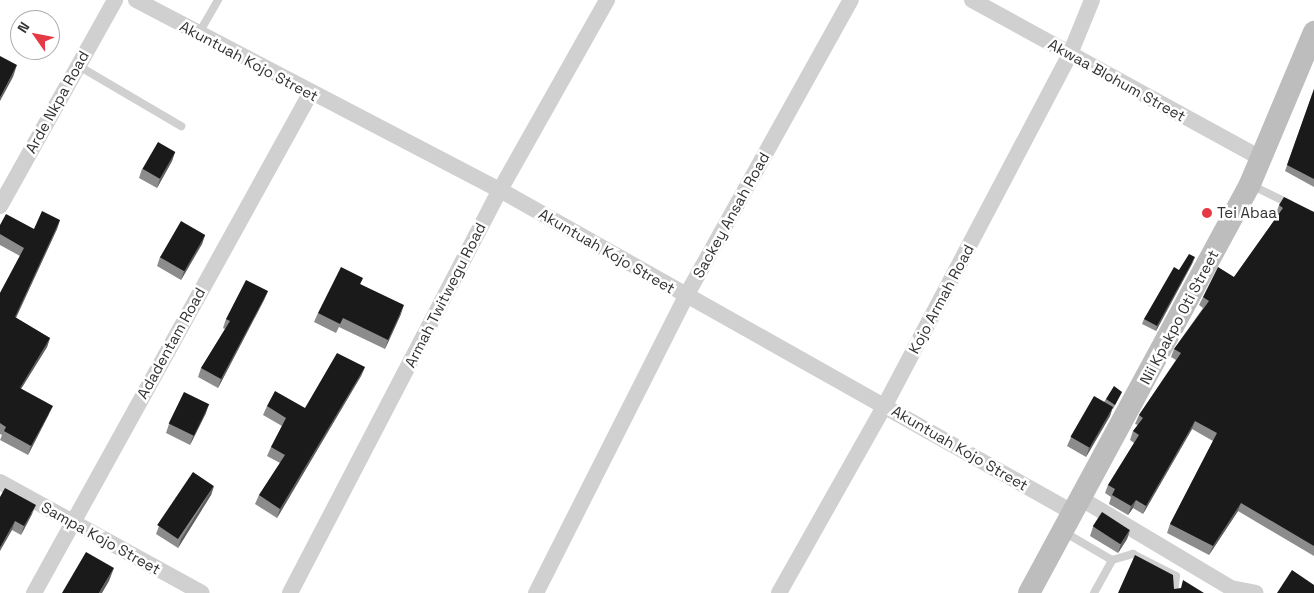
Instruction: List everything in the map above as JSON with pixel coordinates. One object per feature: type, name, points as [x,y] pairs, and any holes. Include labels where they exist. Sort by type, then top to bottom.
[{"type":"street","name":"Arde Nkpa Road","points":[[0,206],[115,0]]},
{"type":"street","name":"Akuntuah Kojo Street","points":[[136,0],[310,94],[500,190],[686,296],[885,405],[1071,514],[1231,588],[1256,593]]},
{"type":"street","name":"Armah Twitwegu Road","points":[[290,593],[500,190],[607,0]]},
{"type":"street","name":"Sackey Ansah Road","points":[[536,593],[686,296],[851,0]]},
{"type":"street","name":"Akwaa Blohum Street","points":[[972,0],[1262,159]]},
{"type":"street","name":"Kojo Armah Road","points":[[779,593],[885,405],[1070,54],[1092,0]]},
{"type":"street","name":"Nii Kpakpo Oti Street","points":[[1029,593],[1250,184],[1312,45]]},
{"type":"street","name":"Adadentam Road","points":[[34,593],[310,94]]},
{"type":"street","name":"Sampa Kojo Street","points":[[0,482],[202,593]]},
{"type":"lane","points":[[198,34],[218,0]]},
{"type":"lane","points":[[77,65],[181,126]]},
{"type":"lane","points":[[1250,184],[1301,209]]},
{"type":"lane","points":[[1071,514],[1112,560]]},
{"type":"lane","points":[[1094,593],[1112,560],[1134,554],[1176,576],[1174,593]]},
{"type":"building","points":[[0,56],[17,65],[0,98]]},
{"type":"building","points":[[1314,89],[1314,179],[1287,165]]},
{"type":"building","points":[[158,142],[175,152],[160,179],[142,169]]},
{"type":"building","points":[[1284,197],[1314,212],[1314,546],[1241,503],[1213,546],[1170,524],[1217,433],[1195,421],[1146,506],[1136,500],[1131,506],[1112,495],[1115,489],[1108,485],[1139,435],[1133,431],[1143,418],[1139,415],[1181,353],[1174,349],[1209,301],[1203,297],[1218,267],[1234,277],[1283,208],[1279,205]]},
{"type":"building","points":[[42,211],[60,220],[15,317],[50,338],[20,388],[53,406],[31,446],[4,431],[6,427],[0,423],[0,293],[24,248],[0,234],[0,225],[6,214],[34,229]]},
{"type":"building","points":[[181,221],[205,235],[184,271],[160,257]]},
{"type":"building","points":[[1189,254],[1195,257],[1157,326],[1144,319],[1174,267],[1179,270]]},
{"type":"building","points":[[341,267],[363,278],[360,284],[404,305],[388,340],[343,318],[340,324],[318,313]]},
{"type":"building","points":[[246,280],[268,291],[221,379],[201,368],[230,321],[226,319]]},
{"type":"building","points":[[337,353],[365,367],[280,509],[259,495],[285,455],[271,447],[286,418],[267,406],[275,391],[305,408]]},
{"type":"building","points":[[1114,386],[1122,392],[1115,405],[1106,399]]},
{"type":"building","points":[[184,392],[209,404],[194,436],[169,423]]},
{"type":"building","points":[[1094,396],[1113,407],[1090,448],[1070,437]]},
{"type":"building","points":[[193,472],[214,486],[178,539],[157,525]]},
{"type":"building","points":[[5,488],[36,505],[24,526],[15,521],[0,548],[0,497]]},
{"type":"building","points":[[1102,512],[1130,530],[1120,544],[1093,526]]},
{"type":"building","points":[[86,552],[114,568],[99,593],[62,593]]},
{"type":"building","points":[[1135,555],[1173,575],[1174,589],[1181,588],[1183,580],[1204,593],[1118,593]]},
{"type":"building","points":[[1292,570],[1314,585],[1314,593],[1277,593]]},
{"type":"place","name":"Tei Abaa","points":[[1207,213]]}]
